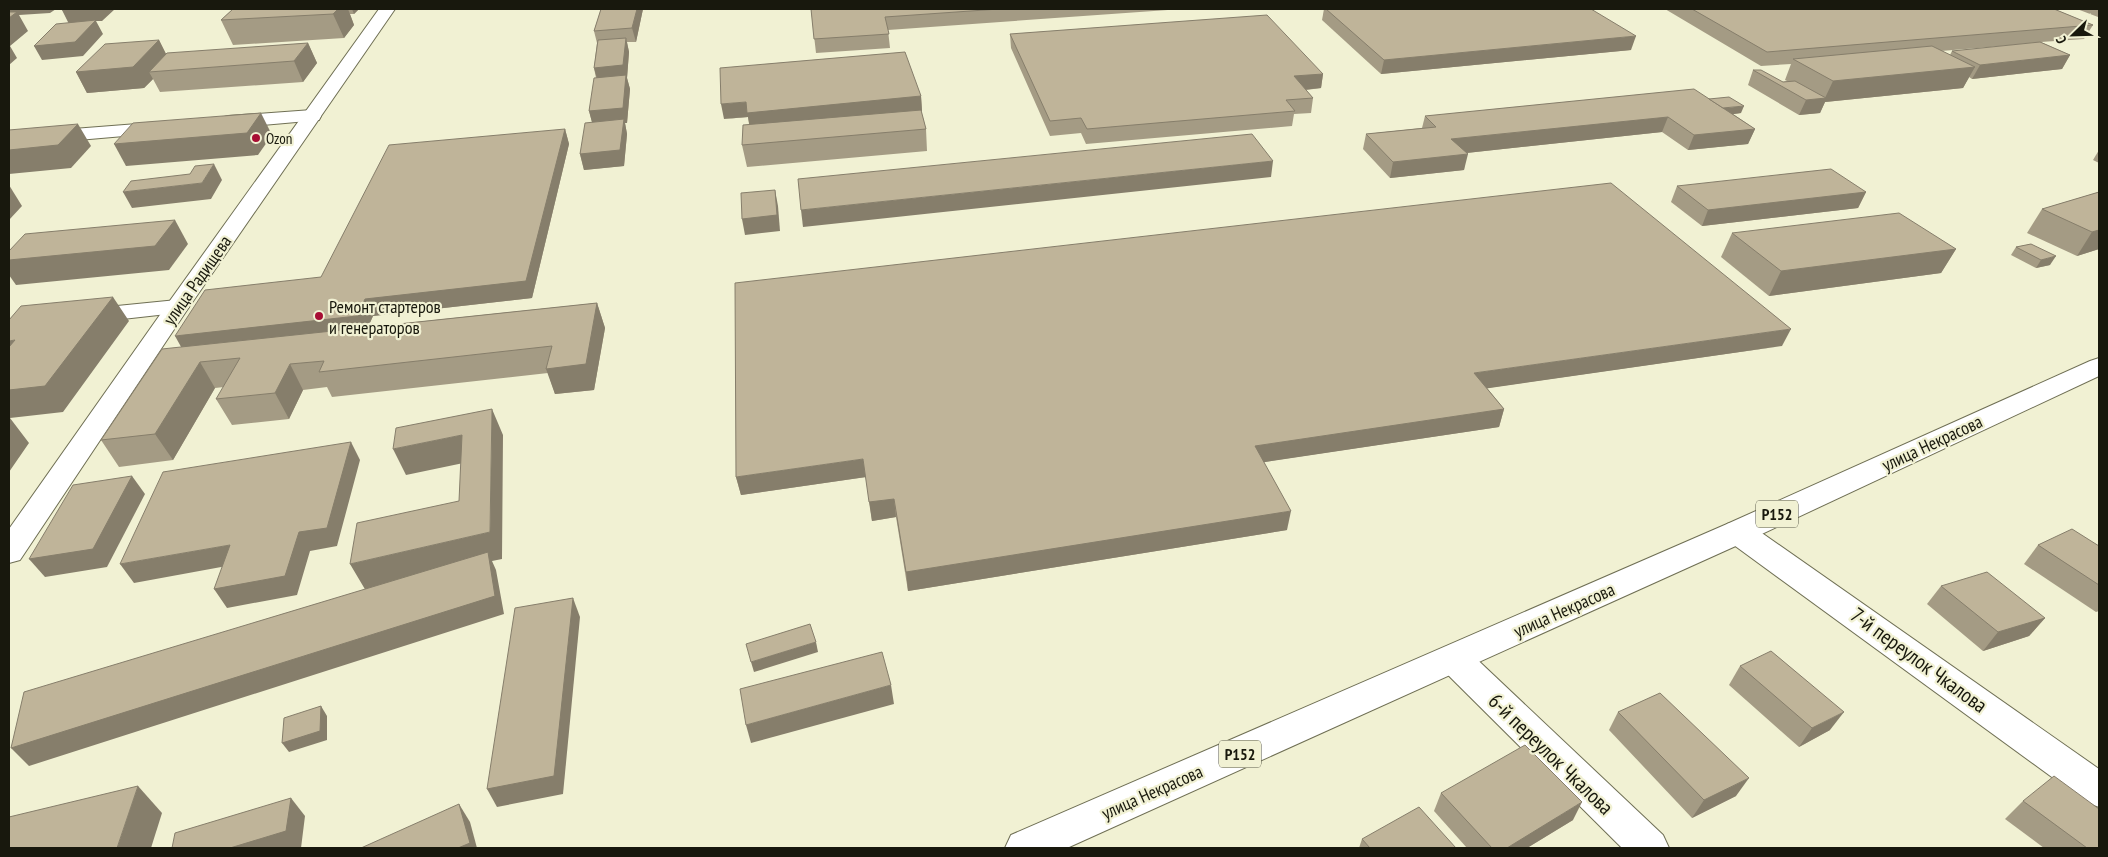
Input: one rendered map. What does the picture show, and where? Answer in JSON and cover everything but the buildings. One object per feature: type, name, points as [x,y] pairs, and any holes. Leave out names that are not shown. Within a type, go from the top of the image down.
[{"type":"street","name":"улица Радищева","points":[[9,552],[177,307],[387,9]]},
{"type":"street","points":[[214,124],[312,116]]},
{"type":"street","points":[[9,140],[185,126]]},
{"type":"street","points":[[66,318],[177,307]]},
{"type":"street","name":"улица Некрасова","points":[[1043,845],[1738,532],[2099,366]]},
{"type":"street","name":"7-й переулок Чкалова","points":[[1738,532],[2099,790]]},
{"type":"street","name":"6-й переулок Чкалова","points":[[1454,659],[1649,848]]},
{"type":"place","name":"Ozon","points":[[256,138]]},
{"type":"place","name":"Ремонт стартеров и генераторов","points":[[319,316]]}]
